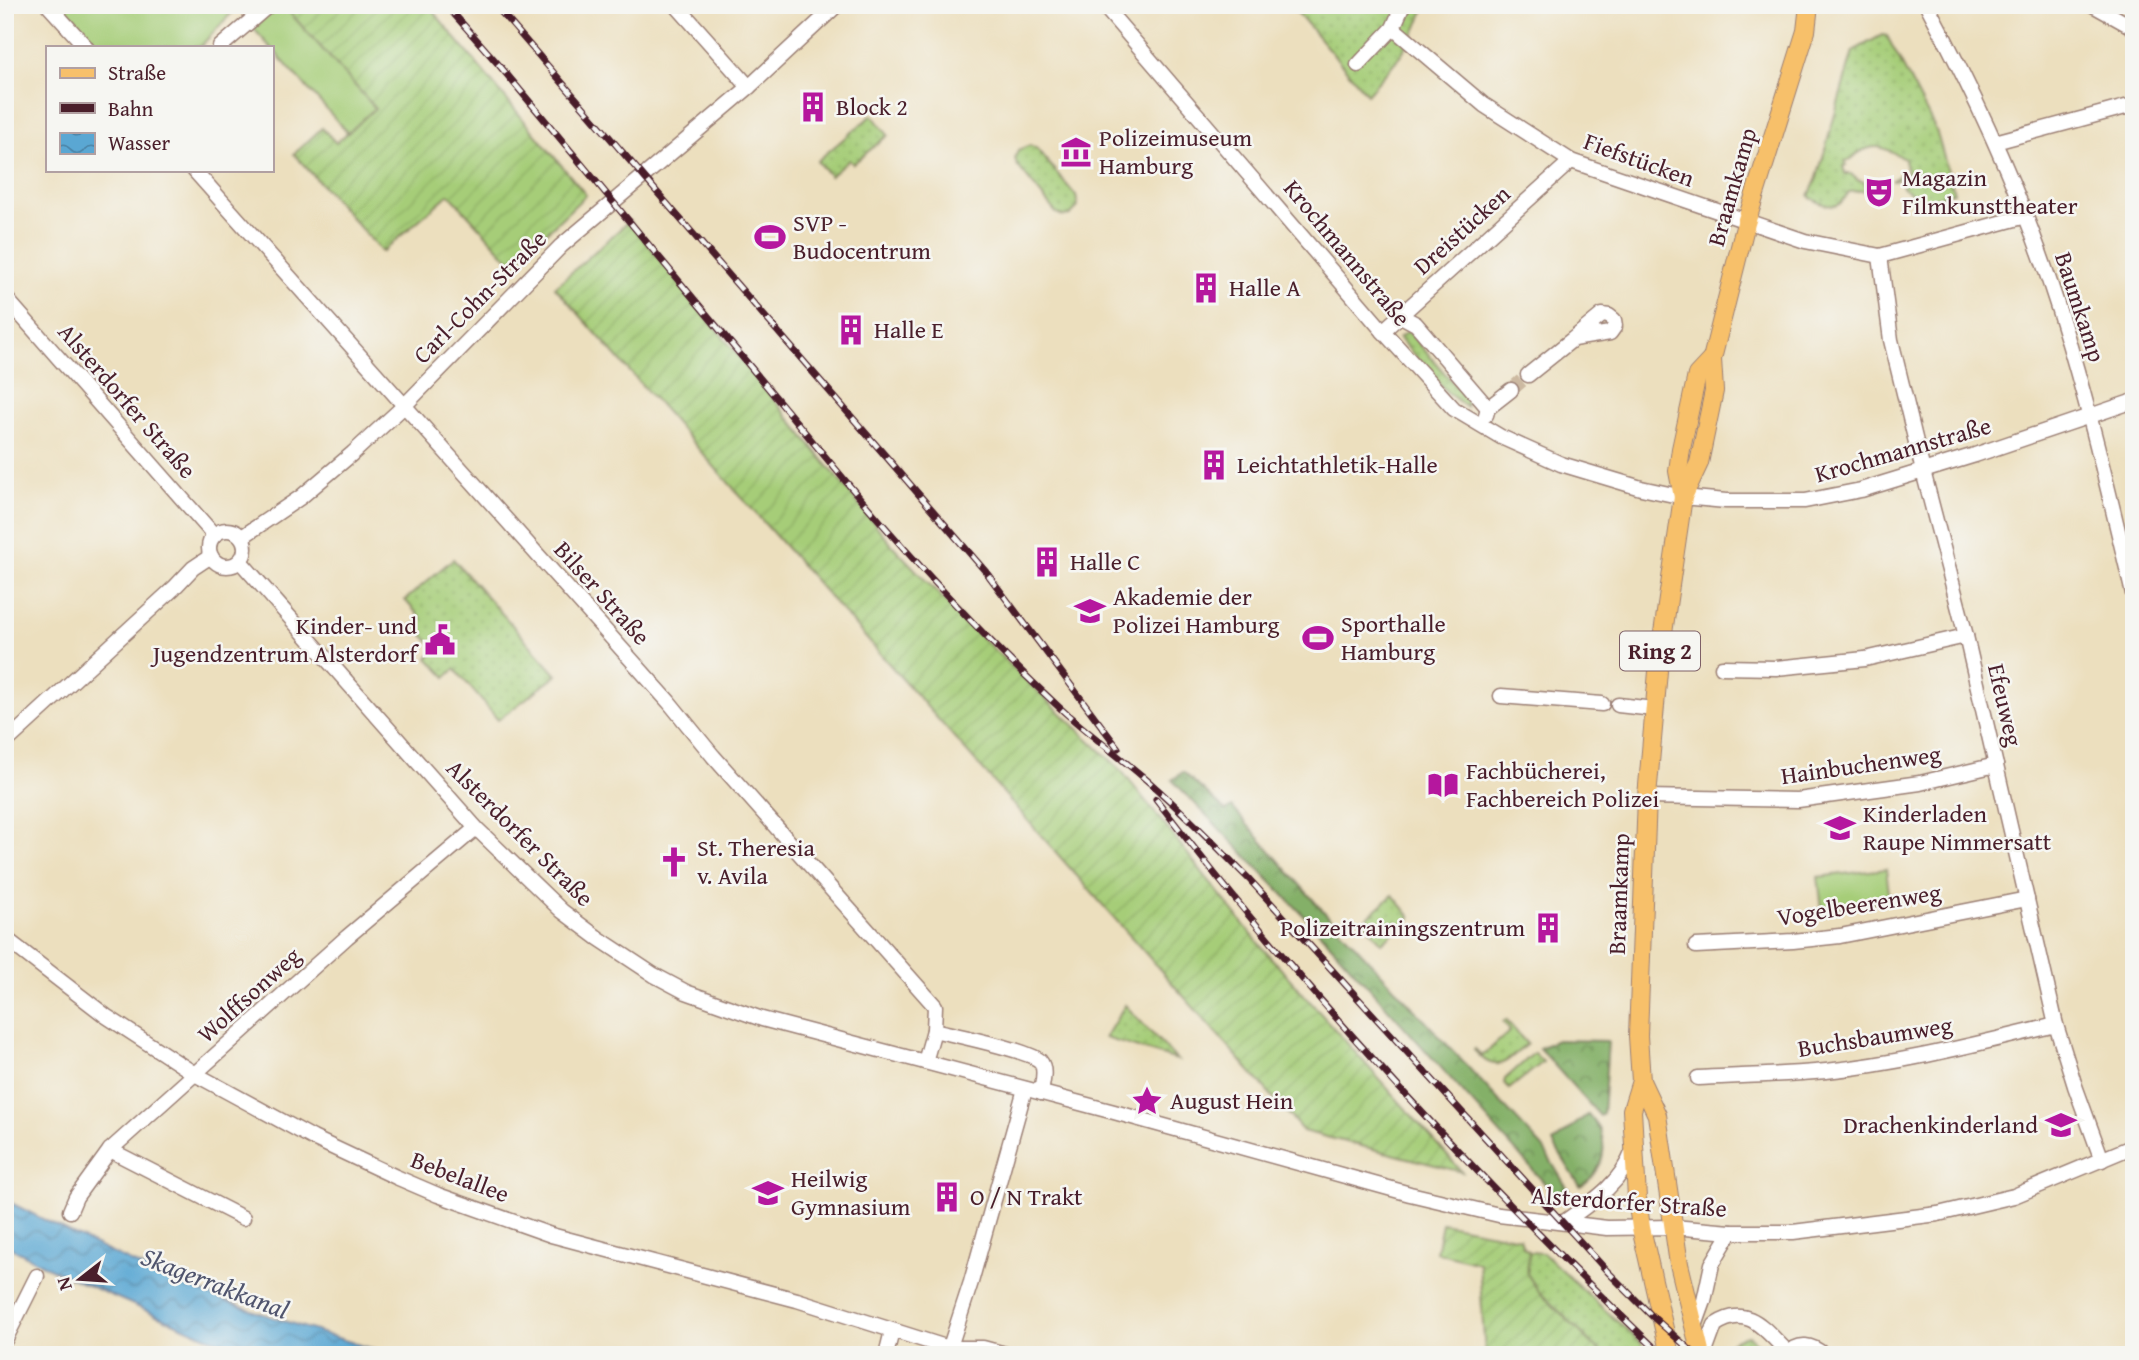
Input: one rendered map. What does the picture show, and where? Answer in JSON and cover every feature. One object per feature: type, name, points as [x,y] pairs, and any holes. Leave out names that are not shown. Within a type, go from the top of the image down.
[{"type":"main road","name":"Braamkamp","points":[[1703,1355],[1679,1264],[1657,1115],[1642,1081],[1638,1036],[1647,797],[1660,647],[1684,497],[1678,471],[1681,449],[1697,375],[1712,359],[1746,223],[1806,31],[1809,5]]},
{"type":"main road","name":"Braamkamp","points":[[1806,31],[1822,5]]},
{"type":"main road","name":"Braamkamp","points":[[1642,1081],[1632,1110],[1633,1151],[1641,1228],[1670,1355]]},
{"type":"street","points":[[48,5],[85,46]]},
{"type":"street","points":[[221,46],[269,5]]},
{"type":"street","points":[[676,5],[749,87]]},
{"type":"street","name":"Carl-Cohn-Straße","points":[[242,537],[302,497],[404,406],[552,255],[749,87],[837,5]]},
{"type":"street","name":"Krochmannstraße","points":[[1103,5],[1383,331],[1454,409],[1482,426],[1561,464],[1641,488],[1684,497],[1726,501],[1805,500],[1861,490],[2134,401]]},
{"type":"street","points":[[1358,65],[1393,28],[1404,5]]},
{"type":"street","name":"Baumkamp","points":[[1927,5],[1995,142],[2050,283],[2091,416],[2134,598]]},
{"type":"street","points":[[2093,5],[2134,28]]},
{"type":"street","name":"Fiefstücken","points":[[1393,28],[1484,104],[1571,161],[1805,242],[1880,256],[2026,216]]},
{"type":"street","points":[[1995,142],[2133,105]]},
{"type":"street","name":"Dreistücken","points":[[1383,331],[1571,161]]},
{"type":"street","name":"Bilser Straße","points":[[196,172],[669,702],[713,756],[935,1006],[934,1030],[925,1062]]},
{"type":"street","name":"Efeuweg","points":[[1880,256],[1891,340],[1966,636],[2056,1024],[2102,1160]]},
{"type":"street","name":"Alsterdorfer Straße","points":[[5,297],[214,535]]},
{"type":"street","name":"Krochmannstraße","points":[[1401,316],[1416,324],[1488,408]]},
{"type":"street","points":[[1528,375],[1573,339]]},
{"type":"street","points":[[1482,426],[1488,408],[1511,390]]},
{"type":"street","points":[[227,530],[242,537],[245,550],[240,561],[231,566],[222,565],[211,556],[209,544],[214,535],[227,530]]},
{"type":"street","points":[[5,743],[193,568],[211,556]]},
{"type":"street","name":"Alsterdorfer Straße","points":[[240,561],[476,828],[562,911],[654,975],[686,992],[762,1019],[1410,1194],[1499,1215],[1607,1228],[1673,1227],[1731,1232],[1793,1232],[1938,1214],[2014,1196],[2134,1146]]},
{"type":"street","points":[[1722,667],[1776,668],[1865,659],[1966,636]]},
{"type":"street","points":[[1501,696],[1602,704]]},
{"type":"street","points":[[1618,705],[1654,709]]},
{"type":"street","name":"Hainbuchenweg","points":[[1647,797],[1798,800],[1920,783],[1996,765]]},
{"type":"street","name":"Wolffsonweg","points":[[70,1211],[76,1198],[110,1150],[347,937],[476,828]]},
{"type":"street","name":"Vogelbeerenweg","points":[[1696,946],[1840,936],[2027,899]]},
{"type":"street","name":"Bebelallee","points":[[5,939],[106,1016],[195,1074],[341,1152],[433,1193],[551,1234],[803,1301],[952,1352],[984,1348],[1009,1355]]},
{"type":"street","name":"Buchsbaumweg","points":[[1698,1078],[1824,1071],[1877,1064],[1956,1049],[2056,1024]]},
{"type":"street","points":[[934,1030],[1027,1054],[1041,1062],[1044,1070],[1041,1093]]},
{"type":"street","points":[[952,1352],[1025,1089]]},
{"type":"street","points":[[110,1150],[243,1218]]},
{"type":"street","points":[[1564,1222],[1606,1192],[1633,1151]]},
{"type":"street","points":[[1695,1326],[1712,1264],[1731,1232]]},
{"type":"street","points":[[5,1340],[37,1276]]},
{"type":"street","points":[[1703,1355],[1715,1325],[1733,1316],[1756,1322],[1789,1354],[1805,1345],[1824,1355]]},
{"type":"street","points":[[886,1355],[892,1331]]},
{"type":"green space","points":[[63,5],[239,5],[201,46],[98,46]]},
{"type":"green space","points":[[278,5],[283,5],[375,108],[348,133],[273,50],[273,46],[269,46],[253,28]]},
{"type":"green space","points":[[283,5],[428,5],[586,195],[513,264],[449,194],[382,252],[294,154],[322,128],[336,143],[375,108]]},
{"type":"green space","points":[[1291,5],[1425,5],[1409,42],[1394,64],[1367,94]]},
{"type":"green space","points":[[1882,35],[1887,36],[1936,130],[1954,192],[1922,201],[1903,187],[1901,179],[1892,180],[1903,173],[1903,176],[1907,175],[1905,158],[1874,147],[1845,161],[1846,165],[1843,166],[1845,174],[1851,174],[1857,180],[1865,182],[1866,190],[1849,192],[1837,205],[1822,204],[1809,196],[1817,178],[1853,51]]},
{"type":"green space","points":[[872,115],[888,135],[853,164],[849,160],[830,176],[817,161]]},
{"type":"green space","points":[[1030,145],[1037,149],[1076,196],[1078,207],[1070,215],[1056,213],[1017,165],[1015,158],[1018,150]]},
{"type":"green space","points":[[629,221],[892,545],[965,622],[1120,769],[1265,951],[1462,1172],[1303,1131],[555,287]]},
{"type":"green space","points":[[1408,331],[1467,399],[1466,407],[1447,392],[1399,338]]},
{"type":"green space","points":[[453,559],[557,675],[498,720],[455,669],[446,677],[428,658],[436,649],[414,625],[421,618],[405,600]]},
{"type":"green space","points":[[1183,772],[1226,811],[1232,807],[1315,902],[1543,1148],[1569,1191],[1556,1196],[1314,926],[1172,780]]},
{"type":"green space","points":[[1886,869],[1890,901],[1822,909],[1818,877]]},
{"type":"green space","points":[[1393,895],[1411,917],[1382,943],[1363,921]]},
{"type":"green space","points":[[1125,1005],[1177,1060],[1105,1038]]},
{"type":"green space","points":[[1506,1020],[1527,1044],[1501,1064],[1489,1063],[1474,1050],[1482,1056],[1510,1031],[1503,1022]]},
{"type":"green space","points":[[1557,1040],[1608,1041],[1603,1114],[1600,1116],[1539,1048]]},
{"type":"green space","points":[[1534,1053],[1543,1062],[1509,1089],[1504,1083],[1505,1079]]},
{"type":"green space","points":[[1588,1114],[1600,1130],[1603,1149],[1597,1170],[1580,1186],[1553,1143]]},
{"type":"green space","points":[[1442,1223],[1520,1238],[1523,1247],[1529,1252],[1527,1274],[1540,1293],[1604,1355],[1485,1355],[1479,1263],[1436,1252]]},
{"type":"green space","points":[[1529,1252],[1543,1253],[1642,1344],[1644,1355],[1604,1355],[1540,1293],[1527,1274]]},
{"type":"green space","points":[[1748,1336],[1773,1355],[1724,1355],[1732,1341]]},
{"type":"water","points":[[5,1200],[110,1252],[201,1292],[392,1355],[261,1355],[207,1337],[51,1269],[5,1245]]},
{"type":"tunnel","points":[[1511,390],[1528,375]]},
{"type":"railway","points":[[446,5],[848,484],[951,599],[1004,655],[1060,708],[1132,767],[1197,826],[1249,879],[1608,1272],[1696,1355]]},
{"type":"railway","points":[[495,5],[986,572],[1118,748]]},
{"type":"railway","points":[[1156,799],[1274,945],[1398,1086],[1528,1223],[1662,1355]]},
{"type":"place","name":"Block 2","points":[[813,107]]},
{"type":"place","name":"Polizeimuseum Hamburg","points":[[1076,152]]},
{"type":"place","name":"Magazin Filmkunsttheater","points":[[1879,192]]},
{"type":"place","name":"SVP - Budocentrum","points":[[770,237]]},
{"type":"place","name":"Halle A","points":[[1206,288]]},
{"type":"place","name":"Halle E","points":[[851,330]]},
{"type":"place","name":"Leichtathletik-Halle","points":[[1214,465]]},
{"type":"place","name":"Halle C","points":[[1047,562]]},
{"type":"place","name":"Akademie der Polizei Hamburg","points":[[1090,611]]},
{"type":"place","name":"Sporthalle Hamburg","points":[[1318,638]]},
{"type":"place","name":"Kinder- und Jugendzentrum Alsterdorf","points":[[440,640]]},
{"type":"place","name":"Fachbücherei, Fachbereich Polizei","points":[[1443,785]]},
{"type":"place","name":"Kinderladen Raupe Nimmersatt","points":[[1840,828]]},
{"type":"place","name":"St. Theresia v. Avila","points":[[674,862]]},
{"type":"place","name":"Polizeitrainingszentrum","points":[[1548,928]]},
{"type":"place","name":"August Hein","points":[[1147,1101]]},
{"type":"place","name":"Drachenkinderland","points":[[2061,1125]]},
{"type":"place","name":"Heilwig Gymnasium","points":[[768,1193]]},
{"type":"place","name":"O / N Trakt","points":[[947,1197]]},
{"type":"water label","name":"Skagerrakkanal","points":[[215,1283]]}]
